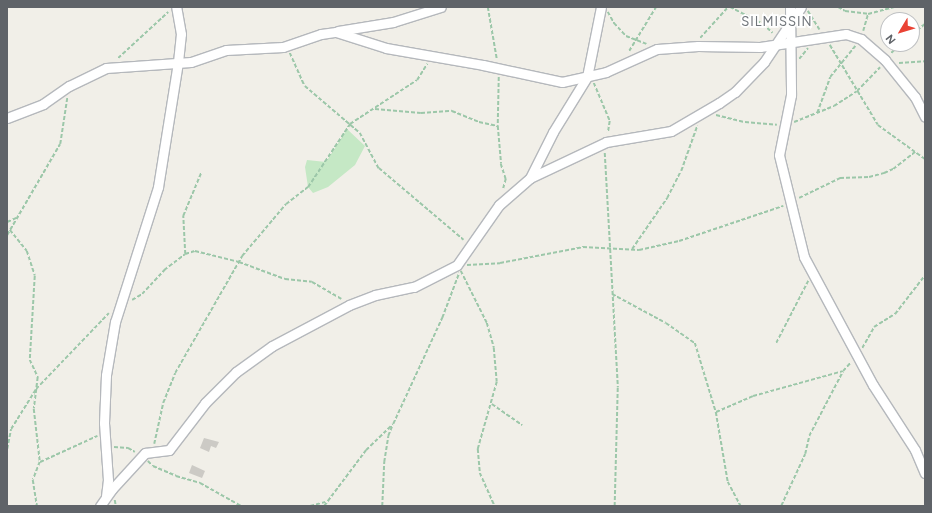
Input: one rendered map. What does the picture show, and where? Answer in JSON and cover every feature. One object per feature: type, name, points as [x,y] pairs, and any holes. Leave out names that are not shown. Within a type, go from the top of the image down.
[{"type":"street","points":[[106,498],[108,480],[104,432],[106,375],[115,322],[158,187],[181,34],[175,7]]},
{"type":"street","points":[[7,118],[43,104],[69,86],[106,68],[198,61],[226,50],[283,47],[321,34],[392,22],[441,7]]},
{"type":"street","points":[[530,178],[552,132],[589,77],[601,7]]},
{"type":"street","points":[[790,7],[791,95],[779,155],[804,257],[873,384],[915,450],[925,473]]},
{"type":"street","points":[[100,506],[146,453],[168,450],[205,403],[236,372],[272,346],[349,305],[375,295],[414,287],[457,265],[499,205],[530,178],[606,142],[671,131],[703,113],[746,81],[803,7]]},
{"type":"street","points":[[336,32],[386,48],[432,58],[499,69],[552,81],[589,77],[606,72],[657,49],[694,46],[744,48],[777,42],[791,42],[846,34],[861,39],[886,65],[915,97],[925,117]]},
{"type":"path","points":[[117,58],[175,7]]},
{"type":"path","points":[[488,7],[499,69],[498,126],[501,164],[506,180],[499,205]]},
{"type":"path","points":[[606,7],[614,23],[626,36],[638,39],[657,49]]},
{"type":"path","points":[[629,52],[656,7]]},
{"type":"path","points":[[694,46],[729,7],[763,24],[777,42]]},
{"type":"path","points":[[803,7],[819,37],[842,62],[857,91],[878,125],[925,159]]},
{"type":"path","points":[[838,7],[845,11],[868,14],[894,7]]},
{"type":"path","points":[[817,113],[830,77],[861,39],[868,14]]},
{"type":"path","points":[[791,73],[819,37]]},
{"type":"path","points":[[283,47],[291,54],[305,86],[360,133],[379,168],[471,246]]},
{"type":"path","points":[[152,451],[163,403],[174,373],[239,262],[286,204],[308,188],[350,124],[375,109],[402,88],[417,80],[432,58]]},
{"type":"path","points":[[632,249],[667,198],[681,171],[703,113],[745,122],[786,126],[834,106],[857,91],[886,65],[911,61],[925,61]]},
{"type":"path","points":[[589,77],[610,121],[604,166],[618,388],[615,506]]},
{"type":"path","points":[[7,235],[60,144],[69,86]]},
{"type":"path","points":[[375,109],[421,113],[452,111],[479,122],[498,126]]},
{"type":"path","points":[[457,265],[500,263],[583,247],[632,249],[679,241],[790,203],[840,178],[869,177],[884,173],[893,169],[915,152]]},
{"type":"path","points":[[185,254],[183,216],[201,173]]},
{"type":"path","points":[[7,222],[19,216]]},
{"type":"path","points":[[10,230],[27,251],[35,276],[30,360],[38,377],[34,409],[40,462],[33,480],[37,506]]},
{"type":"path","points":[[239,262],[285,279],[312,282],[349,305]]},
{"type":"path","points":[[382,506],[384,462],[388,436],[442,318],[460,270],[487,323],[497,382],[478,449],[480,473],[495,506]]},
{"type":"path","points":[[776,342],[812,272]]},
{"type":"path","points":[[781,506],[805,454],[809,436],[843,371],[857,355],[874,327],[895,314],[925,275]]},
{"type":"path","points":[[612,294],[666,323],[695,344],[716,412],[728,482],[741,506]]},
{"type":"path","points":[[716,412],[753,396],[843,371]]},
{"type":"path","points":[[492,404],[522,425]]},
{"type":"path","points":[[324,506],[366,450],[393,424]]},
{"type":"path","points":[[40,462],[104,432]]},
{"type":"path","points":[[106,448],[128,448],[143,456],[153,466],[200,483],[240,506]]},
{"type":"path","points":[[310,506],[326,502]]},
{"type":"green space","points":[[347,129],[365,146],[355,165],[328,187],[313,193],[308,187],[305,167],[307,160],[326,162]]},
{"type":"building","points":[[204,438],[219,442],[216,448],[211,446],[209,452],[200,448]]},
{"type":"building","points":[[192,465],[205,471],[202,478],[189,473]]},
{"type":"district","name":"SILMISSIN","points":[[777,22]]}]
